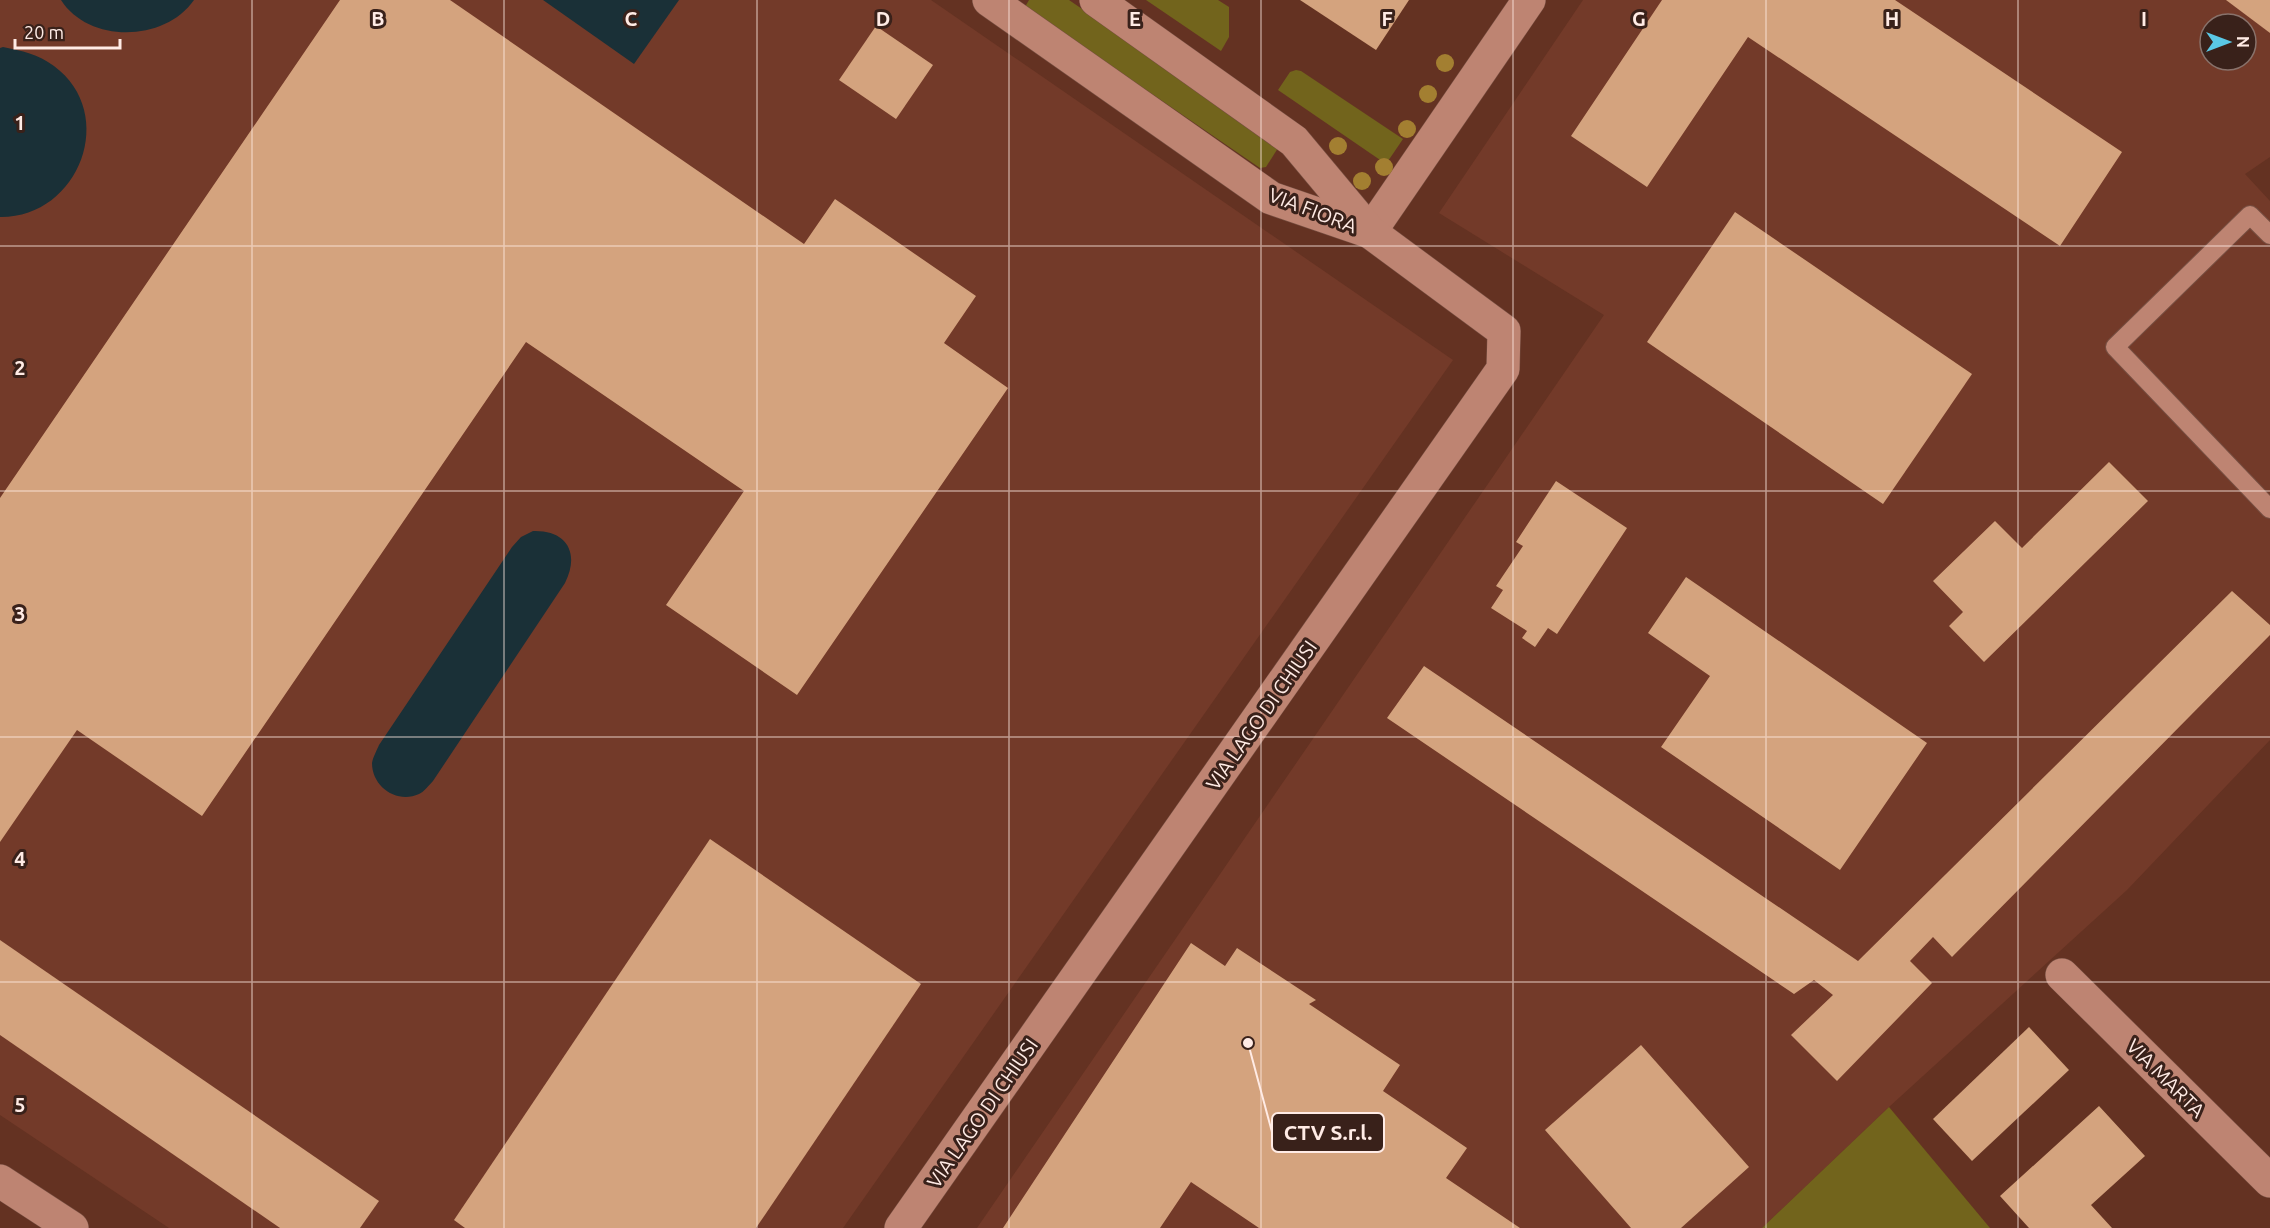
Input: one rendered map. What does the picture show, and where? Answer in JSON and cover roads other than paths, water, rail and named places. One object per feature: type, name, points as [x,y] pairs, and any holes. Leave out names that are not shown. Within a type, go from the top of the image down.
[{"type":"street","name":"VIA FIORA","points":[[989,0],[1271,198],[1370,232]]},
{"type":"street","name":"VIA FIORA","points":[[1096,0],[1294,141],[1370,232]]},
{"type":"street","points":[[1370,232],[1529,0]]},
{"type":"street","name":"VIA LAGO DI CHIUSI","points":[[901,1228],[1503,369],[1504,331],[1370,232]]},
{"type":"street","name":"VIA MARTA","points":[[2062,975],[2270,1181]]},
{"type":"street","points":[[0,1181],[64,1226]]},
{"type":"lane","points":[[2270,235],[2250,215],[2115,346],[2270,509]]},
{"type":"water","points":[[61,0],[194,0],[181,14],[165,24],[147,30],[127,32],[108,30],[90,24],[74,14]]},
{"type":"water","points":[[543,0],[679,0],[634,64]]},
{"type":"water","points":[[0,48],[42,59],[54,66],[74,86],[84,110],[86,135],[81,160],[69,182],[51,201],[28,213],[0,217]]},
{"type":"water","points":[[533,531],[554,534],[567,545],[571,562],[565,583],[433,781],[421,793],[411,797],[394,795],[381,786],[373,772],[372,763],[379,745],[512,547],[521,537]]},
{"type":"place","name":"CTV S.r.l.","points":[[1248,1043]]}]
